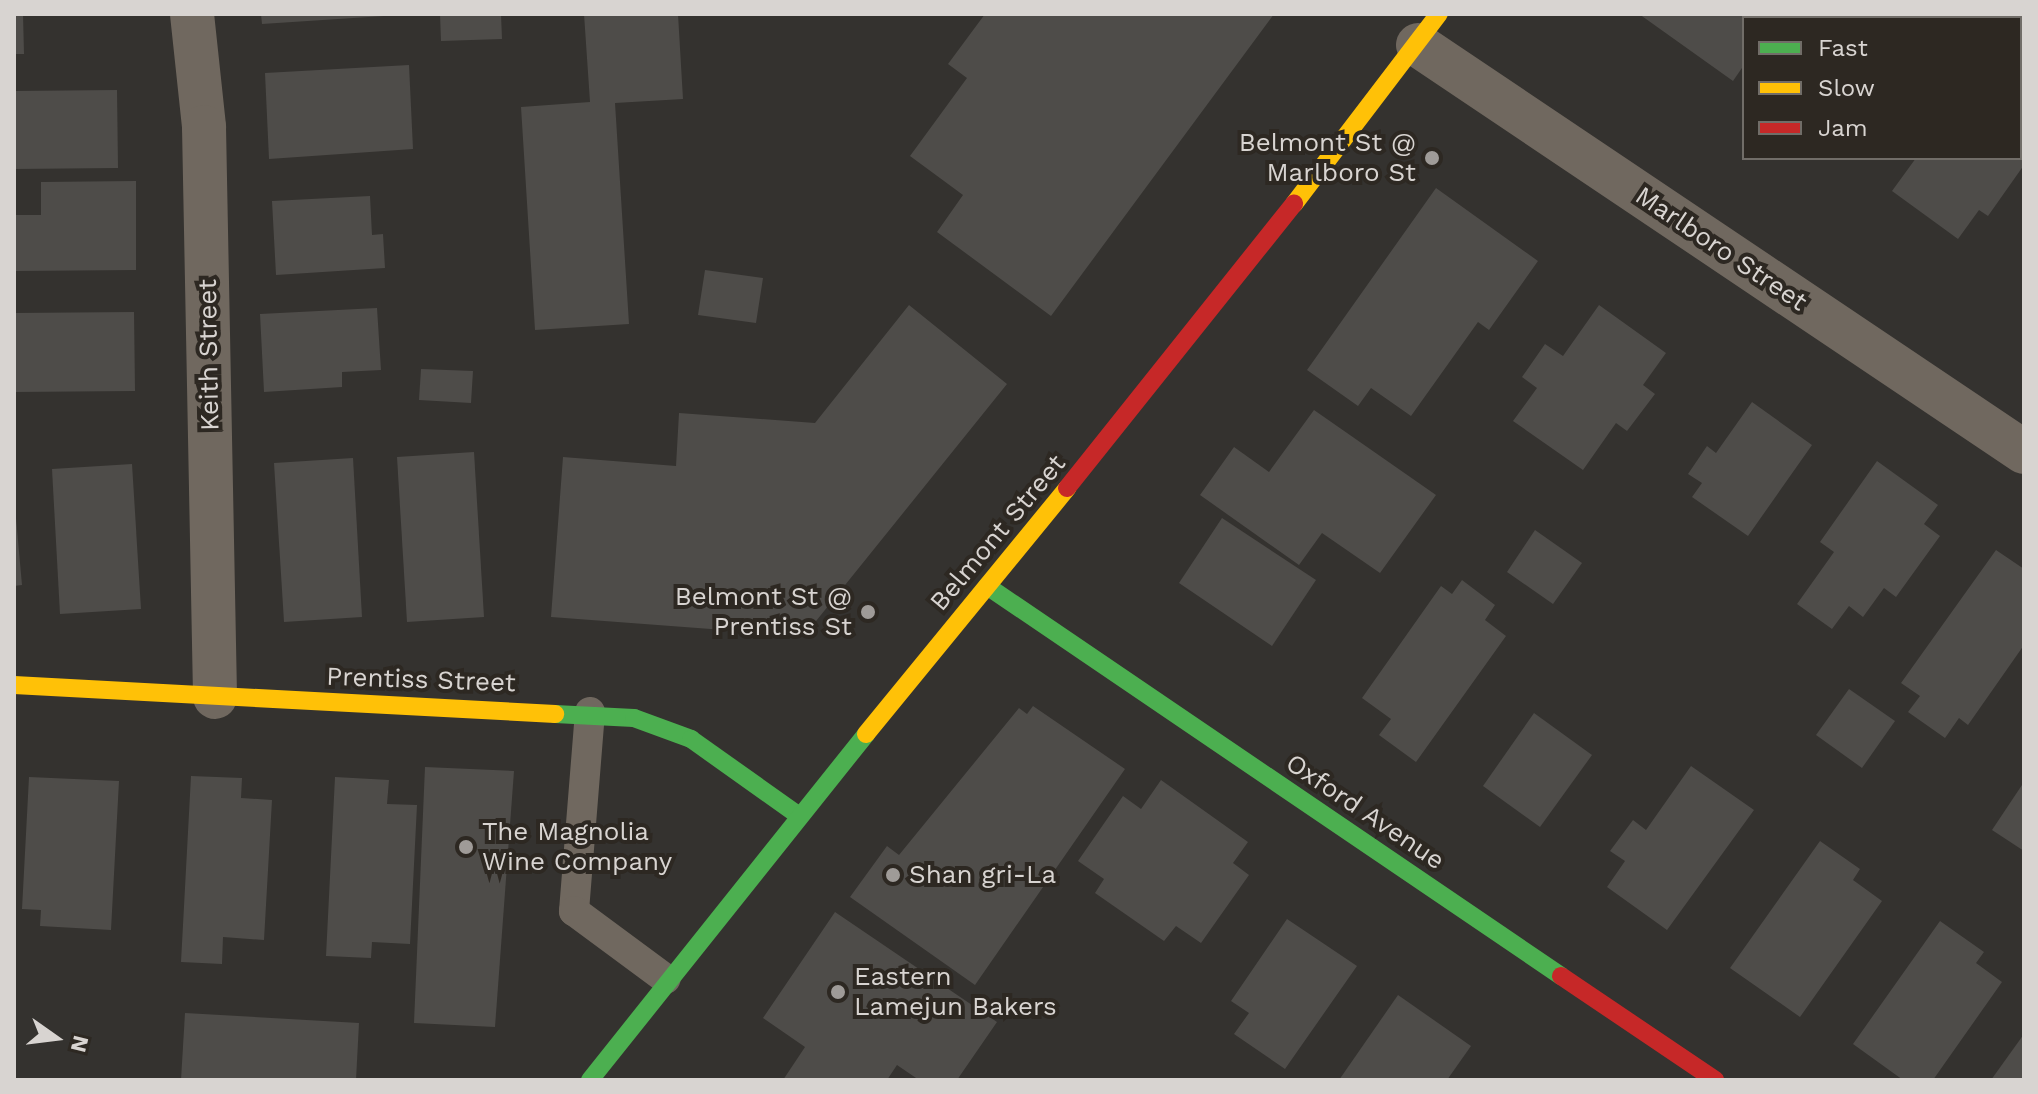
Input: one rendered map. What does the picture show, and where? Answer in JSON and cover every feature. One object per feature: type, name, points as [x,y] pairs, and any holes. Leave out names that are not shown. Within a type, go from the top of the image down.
[{"type":"street","name":"Keith Street","points":[[192,14],[204,127],[215,697]]},
{"type":"street","name":"Marlboro Street","points":[[1428,29],[2024,452]]},
{"type":"street","name":"Belmont Street","points":[[590,1080],[666,979],[798,815],[1213,310],[1428,29]]},
{"type":"street","name":"Oxford Avenue","points":[[987,586],[1715,1080]]},
{"type":"street","name":"Prentiss Street","points":[[14,685],[215,697],[590,712],[672,729],[798,815]]},
{"type":"lane","points":[[590,712],[574,911],[666,979]]},
{"type":"building","points":[[14,14],[23,14],[24,54],[14,54]]},
{"type":"building","points":[[261,14],[384,14],[384,16],[262,24]]},
{"type":"building","points":[[440,14],[501,14],[502,39],[441,41]]},
{"type":"building","points":[[584,14],[678,14],[683,99],[615,103],[629,324],[535,330],[521,107],[590,102]]},
{"type":"building","points":[[985,14],[1274,14],[1051,316],[937,232],[963,195],[910,156],[967,78],[948,64]]},
{"type":"building","points":[[1639,14],[1780,14],[1742,16],[1742,68],[1733,81]]},
{"type":"building","points":[[409,65],[413,149],[269,159],[265,73]]},
{"type":"building","points":[[117,90],[118,168],[14,169],[14,91]]},
{"type":"building","points":[[2022,134],[2024,165],[1988,216],[1979,210],[1958,239],[1892,191],[1915,160],[2022,160]]},
{"type":"building","points":[[136,181],[136,270],[14,271],[14,215],[41,215],[41,182]]},
{"type":"building","points":[[1436,188],[1538,261],[1489,330],[1478,322],[1411,416],[1371,388],[1358,406],[1307,370]]},
{"type":"building","points":[[370,196],[372,235],[383,234],[385,268],[276,275],[272,201]]},
{"type":"building","points":[[705,270],[763,278],[756,323],[698,315]]},
{"type":"building","points":[[909,305],[1007,384],[804,636],[551,617],[563,457],[676,466],[679,413],[815,423]]},
{"type":"building","points":[[1599,305],[1666,353],[1643,385],[1655,394],[1627,431],[1616,423],[1583,470],[1513,421],[1537,388],[1522,377],[1545,344],[1563,356]]},
{"type":"building","points":[[377,308],[381,370],[342,372],[342,387],[264,392],[260,314]]},
{"type":"building","points":[[134,312],[135,391],[14,392],[14,313]]},
{"type":"building","points":[[421,369],[473,371],[471,403],[419,400]]},
{"type":"building","points":[[1752,402],[1812,445],[1748,536],[1692,497],[1702,483],[1688,474],[1707,446],[1716,453]]},
{"type":"building","points":[[1314,410],[1436,495],[1380,573],[1322,533],[1299,565],[1200,495],[1234,447],[1269,472]]},
{"type":"building","points":[[474,452],[484,617],[407,622],[397,457]]},
{"type":"building","points":[[353,458],[362,617],[284,622],[274,463]]},
{"type":"building","points":[[1877,461],[1938,505],[1924,524],[1940,536],[1896,597],[1884,588],[1863,617],[1849,606],[1832,629],[1797,604],[1834,552],[1820,542]]},
{"type":"building","points":[[132,464],[141,609],[60,614],[52,469]]},
{"type":"building","points":[[14,496],[22,585],[14,586]]},
{"type":"building","points":[[1222,518],[1316,580],[1272,646],[1179,583]]},
{"type":"building","points":[[1535,530],[1582,563],[1553,604],[1507,572]]},
{"type":"building","points":[[1996,550],[2024,569],[2024,645],[1968,725],[1959,718],[1945,738],[1908,712],[1920,696],[1901,683]]},
{"type":"building","points":[[1462,580],[1495,605],[1485,620],[1506,636],[1416,762],[1379,735],[1391,719],[1362,698],[1441,586],[1452,594]]},
{"type":"building","points":[[1849,689],[1895,721],[1862,768],[1816,735]]},
{"type":"building","points":[[1033,706],[1125,769],[975,985],[850,897],[887,846],[899,855],[1019,708],[1027,714]]},
{"type":"building","points":[[1534,713],[1592,755],[1540,827],[1483,786]]},
{"type":"building","points":[[1691,766],[1754,810],[1667,930],[1607,887],[1625,861],[1610,851],[1633,820],[1646,830]]},
{"type":"building","name":"The Magnolia Wine Company","points":[[425,767],[514,771],[495,1027],[414,1023]]},
{"type":"building","points":[[191,776],[242,778],[241,798],[272,800],[264,940],[223,937],[222,964],[181,962]]},
{"type":"building","points":[[29,777],[119,781],[111,930],[40,926],[41,910],[22,909]]},
{"type":"building","points":[[335,777],[389,780],[387,804],[417,805],[410,944],[372,942],[371,958],[326,956]]},
{"type":"building","points":[[1161,780],[1248,842],[1233,863],[1249,875],[1201,943],[1176,926],[1164,941],[1095,893],[1104,879],[1078,861],[1123,796],[1141,809]]},
{"type":"building","points":[[2024,782],[2024,851],[1992,830]]},
{"type":"building","points":[[1820,841],[1860,869],[1853,880],[1882,901],[1800,1017],[1730,968]]},
{"type":"building","points":[[835,912],[997,1022],[957,1080],[919,1080],[897,1065],[887,1080],[783,1080],[805,1047],[763,1018]]},
{"type":"building","points":[[1287,919],[1357,966],[1285,1069],[1234,1034],[1249,1013],[1231,1001]]},
{"type":"building","points":[[1940,921],[1984,952],[1976,963],[2002,982],[1933,1080],[1903,1080],[1853,1044]]},
{"type":"building","points":[[1398,995],[1471,1046],[1447,1080],[1339,1080]]},
{"type":"building","points":[[185,1013],[359,1023],[356,1080],[181,1080]]},
{"type":"building","points":[[2024,1034],[2024,1080],[1991,1080]]},
{"type":"traffic: fast","points":[[987,586],[1561,976]]},
{"type":"traffic: fast","points":[[555,714],[634,718],[691,739],[798,815]]},
{"type":"traffic: fast","points":[[590,1080],[866,734]]},
{"type":"traffic: slow","points":[[1294,204],[1439,14]]},
{"type":"traffic: slow","points":[[866,734],[1067,488]]},
{"type":"traffic: slow","points":[[14,685],[555,714]]},
{"type":"traffic: jam","points":[[1067,488],[1294,204]]},
{"type":"traffic: jam","points":[[1561,976],[1715,1080]]},
{"type":"place","name":"Belmont St @ Marlboro St","points":[[1432,158]]},
{"type":"place","name":"Belmont St @ Prentiss St","points":[[868,612]]},
{"type":"place","name":"The Magnolia Wine Company","points":[[466,847]]},
{"type":"place","name":"Shan gri-La","points":[[893,875]]},
{"type":"place","name":"Eastern Lamejun Bakers","points":[[838,992]]}]
